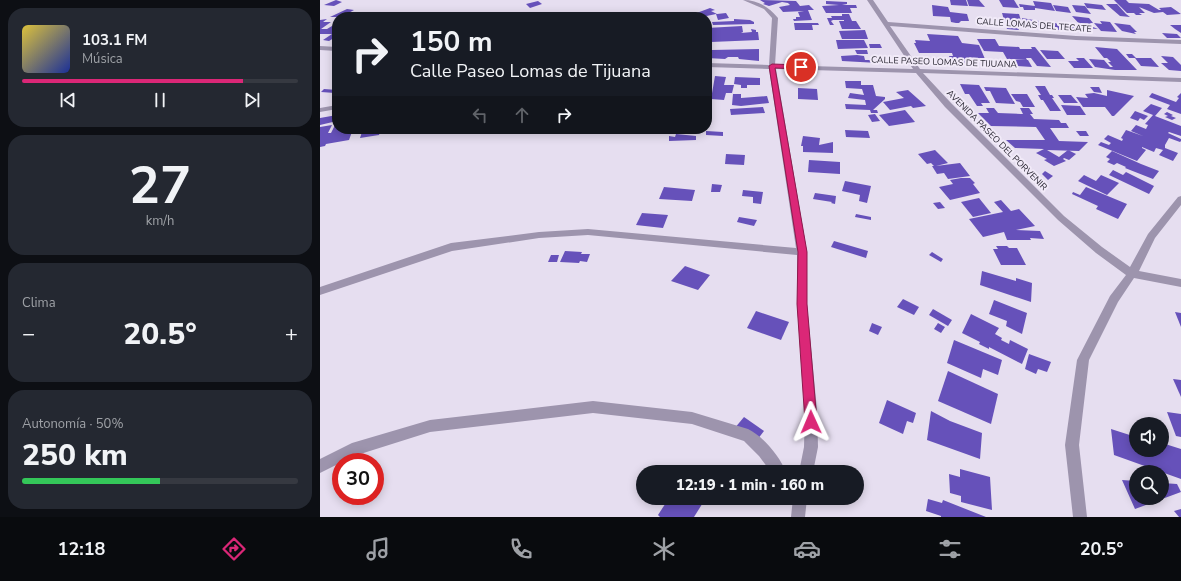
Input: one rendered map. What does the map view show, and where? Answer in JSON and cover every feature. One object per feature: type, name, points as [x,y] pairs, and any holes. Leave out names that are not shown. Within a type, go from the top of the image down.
[{"type":"street","points":[[746,0],[766,8],[775,18],[772,66],[802,252],[802,304],[811,410],[811,447],[807,465]]},
{"type":"street","name":"AVENIDA PASEO DEL PORVENIR","points":[[870,0],[918,71],[948,105],[1061,218],[1099,250],[1132,274]]},
{"type":"street","name":"CALLE LOMAS DEL TECATE","points":[[887,24],[1076,38],[1181,42]]},
{"type":"street","points":[[320,48],[332,49]]},
{"type":"street","name":"CALLE PASEO LOMAS DE TIJUANA","points":[[712,66],[772,66],[1181,80]]},
{"type":"street","points":[[320,110],[332,108]]},
{"type":"street","points":[[1080,517],[1072,446],[1083,360],[1114,299],[1132,274],[1151,236],[1181,199]]},
{"type":"street","points":[[320,291],[451,247],[539,235],[588,232],[802,252]]},
{"type":"street","points":[[1132,274],[1181,283]]},
{"type":"street","points":[[320,466],[352,450],[430,426],[593,407],[692,418],[748,436],[764,451],[774,465]]},
{"type":"street","points":[[798,517],[799,505]]},
{"type":"building","points":[[336,0],[342,2],[334,6],[324,5]]},
{"type":"building","points":[[760,0],[796,1],[800,6],[809,5],[814,10],[808,10],[812,20],[794,21],[793,19],[796,19],[796,17],[800,17],[798,12],[804,11],[783,12],[779,7],[790,5],[788,3],[782,2],[769,6],[763,4],[765,3]]},
{"type":"building","points":[[950,0],[966,0],[968,6],[951,5]]},
{"type":"building","points":[[967,0],[979,0],[985,7],[969,6]]},
{"type":"building","points":[[999,0],[1014,0],[1019,8],[1003,7]]},
{"type":"building","points":[[1114,0],[1126,0],[1129,3],[1149,4],[1159,10],[1161,10],[1159,8],[1171,7],[1181,14],[1167,15],[1163,12],[1154,13],[1139,7],[1145,13],[1139,13],[1142,15],[1136,15],[1134,13],[1127,13]]},
{"type":"building","points":[[538,1],[542,4],[530,8],[526,4]]},
{"type":"building","points":[[826,1],[847,2],[847,4],[842,5],[856,5],[857,8],[850,8],[852,13],[826,13],[822,6],[839,5],[826,4]]},
{"type":"building","points":[[1033,1],[1051,3],[1055,11],[1035,8],[1035,10],[1024,10],[1019,4],[1035,6]]},
{"type":"building","points":[[1084,3],[1102,5],[1106,10],[1087,8]]},
{"type":"building","points":[[1106,4],[1117,4],[1130,17],[1120,16]]},
{"type":"building","points":[[932,5],[948,7],[950,12],[967,14],[969,21],[961,21],[956,23],[951,22],[950,17],[933,16]]},
{"type":"building","points":[[1053,5],[1068,7],[1071,13],[1056,11]]},
{"type":"building","points":[[1072,5],[1085,6],[1091,14],[1076,12]]},
{"type":"building","points":[[710,8],[715,10],[711,11],[717,14],[726,13],[729,18],[718,20],[716,14],[712,15],[712,12],[699,12]]},
{"type":"building","points":[[347,9],[354,10],[350,12],[341,12]]},
{"type":"building","points":[[1002,13],[1019,14],[1022,24],[1005,23]]},
{"type":"building","points":[[842,14],[849,14],[852,21],[856,21],[861,29],[842,29],[839,21],[844,20],[833,20],[831,21],[834,25],[830,25],[827,18],[832,18],[831,16],[842,16]]},
{"type":"building","points":[[1072,16],[1089,18],[1093,23],[1090,23],[1093,27],[1098,29],[1083,28]]},
{"type":"building","points":[[1022,18],[1039,21],[1043,28],[1030,27],[1029,24],[1024,24]]},
{"type":"building","points":[[327,19],[323,22],[331,22],[321,29],[327,29],[332,26],[332,34],[320,34],[320,20]]},
{"type":"building","points":[[734,19],[750,20],[754,22],[754,24],[713,25],[712,22],[734,21]]},
{"type":"building","points":[[1100,21],[1110,22],[1117,32],[1101,31],[1094,23],[1102,24]]},
{"type":"building","points":[[794,23],[818,23],[819,25],[812,25],[813,30],[795,30]]},
{"type":"building","points":[[1045,23],[1056,23],[1062,30],[1050,30]]},
{"type":"building","points":[[1114,23],[1130,25],[1137,32],[1134,32],[1136,34],[1122,31]]},
{"type":"building","points":[[1061,24],[1074,24],[1079,31],[1068,31],[1061,26],[1063,26]]},
{"type":"building","points":[[1170,25],[1181,25],[1181,33],[1175,29]]},
{"type":"building","points":[[742,26],[743,32],[741,33],[752,32],[751,29],[756,30],[756,32],[758,32],[759,40],[712,42],[712,28]]},
{"type":"building","points":[[1006,26],[1017,26],[1019,30],[1007,29]]},
{"type":"building","points":[[865,30],[868,39],[842,39],[839,31]]},
{"type":"building","points":[[1162,33],[1177,34],[1181,38],[1167,38]]},
{"type":"building","points":[[332,34],[332,39],[329,41],[323,40]]},
{"type":"building","points":[[927,34],[958,36],[962,43],[979,45],[985,59],[969,57],[973,64],[956,63],[951,62],[949,56],[953,56],[952,53],[919,53],[914,43],[916,43],[915,40],[930,41]]},
{"type":"building","points":[[977,39],[995,39],[999,46],[1019,47],[1020,49],[1032,49],[1031,47],[1035,47],[1051,67],[1037,66],[1031,58],[1026,58],[1027,60],[1007,59],[1003,52],[984,51]]},
{"type":"building","points":[[836,40],[864,40],[868,48],[838,49]]},
{"type":"building","points":[[869,44],[880,44],[882,48],[870,48]]},
{"type":"building","points":[[1095,47],[1117,49],[1137,70],[1115,70],[1095,67],[1089,59],[1104,60],[1110,67],[1113,67],[1108,62],[1111,62],[1107,58],[1104,58]]},
{"type":"building","points":[[759,49],[759,61],[739,59],[738,57],[728,57],[725,59],[712,58],[712,50]]},
{"type":"building","points":[[855,50],[867,50],[868,54],[857,54]]},
{"type":"building","points":[[1040,50],[1058,51],[1065,59],[1047,59]]},
{"type":"building","points":[[1126,54],[1132,54],[1136,58],[1151,58],[1159,67],[1141,66],[1135,58],[1129,58]]},
{"type":"building","points":[[841,56],[864,56],[865,60],[876,60],[878,63],[842,61]]},
{"type":"building","points":[[1161,56],[1173,57],[1181,65],[1181,71],[1169,70],[1161,63],[1168,63]]},
{"type":"building","points":[[1076,58],[1084,58],[1093,68],[1074,68],[1068,61],[1079,61]]},
{"type":"building","points":[[1013,60],[1028,60],[1032,67],[1017,66]]},
{"type":"building","points":[[715,76],[726,77],[724,85],[734,85],[732,93],[726,93],[724,100],[712,99]]},
{"type":"building","points":[[735,77],[760,78],[760,85],[747,85],[747,88],[741,88],[741,85],[734,84]]},
{"type":"building","points":[[845,81],[861,81],[861,85],[873,85],[876,96],[885,97],[885,99],[873,110],[877,110],[878,113],[871,113],[870,110],[846,109],[845,104],[866,105],[865,100],[848,98],[850,93],[864,95],[862,89],[846,88]]},
{"type":"building","points":[[960,84],[979,85],[990,103],[981,103],[983,106],[977,106],[969,94],[965,94]]},
{"type":"building","points":[[1035,86],[1045,86],[1061,111],[1050,111],[1038,95],[1041,95]]},
{"type":"building","points":[[984,87],[1006,88],[1015,104],[996,103],[990,91],[986,91]]},
{"type":"building","points":[[1090,87],[1099,87],[1102,93],[1094,92]]},
{"type":"building","points":[[798,88],[817,89],[818,100],[798,99]]},
{"type":"building","points":[[324,89],[332,90],[332,93],[321,92]]},
{"type":"building","points":[[908,90],[926,106],[913,108],[911,106],[890,110],[883,102],[904,98],[896,92]]},
{"type":"building","points":[[1107,90],[1134,96],[1114,116],[1112,116],[1105,107],[1083,107],[1076,97],[1088,98],[1085,94],[1094,93],[1107,96]]},
{"type":"building","points":[[1152,93],[1176,102],[1179,98],[1177,97],[1181,93],[1181,114],[1167,109],[1170,105],[1149,97]]},
{"type":"building","points":[[733,94],[741,94],[741,98],[767,96],[769,103],[741,106],[732,105]]},
{"type":"building","points":[[1011,94],[1027,94],[1035,107],[1023,107]]},
{"type":"building","points":[[1058,95],[1071,95],[1078,103],[1064,103]]},
{"type":"building","points":[[1151,104],[1162,108],[1155,116],[1181,126],[1181,136],[1168,133],[1181,139],[1181,141],[1180,142],[1169,138],[1165,145],[1165,148],[1178,153],[1173,161],[1159,155],[1163,150],[1156,148],[1154,152],[1142,147],[1146,150],[1137,161],[1098,145],[1101,142],[1109,145],[1111,143],[1104,139],[1108,135],[1122,141],[1123,139],[1121,138],[1126,130],[1143,136],[1131,131],[1136,125],[1146,129],[1148,125],[1145,124],[1153,115],[1143,111]]},
{"type":"building","points":[[1061,105],[1080,106],[1086,115],[1067,115]]},
{"type":"building","points":[[763,107],[765,113],[731,115],[730,109]]},
{"type":"building","points":[[986,108],[994,108],[998,113],[1023,114],[1020,108],[1029,108],[1033,114],[1030,114],[1034,119],[1059,120],[1061,123],[1066,123],[1069,128],[1050,128],[1059,141],[1088,142],[1079,151],[1069,151],[1076,154],[1069,160],[1064,158],[1063,159],[1066,161],[1054,166],[1044,160],[1047,159],[1036,153],[1044,149],[1015,148],[1006,140],[1045,140],[1036,127],[991,126],[978,113],[989,113]],"holes":[[[1047,150],[1067,151],[1059,157]]]},
{"type":"building","points":[[905,110],[915,122],[889,126],[879,115]]},
{"type":"building","points":[[1135,111],[1148,116],[1144,120],[1140,118],[1138,121],[1130,118]]},
{"type":"building","points":[[1167,112],[1176,118],[1172,120],[1165,117],[1168,116],[1164,114]]},
{"type":"building","points":[[875,114],[880,121],[872,122],[868,115]]},
{"type":"building","points":[[332,116],[332,122],[320,125],[320,118]]},
{"type":"building","points":[[332,125],[328,133],[331,133],[332,131],[332,134],[351,134],[349,140],[326,144],[325,146],[320,147],[320,127]]},
{"type":"building","points":[[845,130],[868,131],[870,138],[846,137]]},
{"type":"building","points":[[712,131],[723,132],[723,136],[706,135],[712,134]]},
{"type":"building","points":[[1076,131],[1086,131],[1089,136],[1080,136]]},
{"type":"building","points":[[361,134],[379,134],[379,135],[360,138]]},
{"type":"building","points":[[676,134],[696,136],[696,140],[669,141],[669,136],[675,137]]},
{"type":"building","points":[[803,136],[820,138],[819,145],[833,142],[833,153],[803,152],[803,146],[801,146]]},
{"type":"building","points":[[935,150],[948,163],[936,166],[960,163],[970,176],[948,179],[944,173],[937,174],[932,166],[934,166],[931,163],[927,164],[918,154]]},
{"type":"building","points":[[1112,151],[1159,171],[1153,179],[1125,168],[1126,167],[1117,163],[1114,165],[1107,162],[1110,159],[1106,157]]},
{"type":"building","points":[[726,154],[745,155],[744,165],[725,164]]},
{"type":"building","points":[[809,160],[840,162],[840,174],[808,172]]},
{"type":"building","points":[[1113,170],[1123,175],[1126,172],[1154,186],[1149,194],[1109,175]]},
{"type":"building","points":[[1045,171],[1053,176],[1048,180],[1042,174]]},
{"type":"building","points":[[1084,175],[1096,181],[1101,175],[1119,183],[1107,195],[1078,181]]},
{"type":"building","points":[[970,178],[975,183],[973,184],[980,193],[950,200],[939,187],[953,184],[950,180]]},
{"type":"building","points":[[845,181],[871,186],[867,203],[859,201],[860,195],[842,191]]},
{"type":"building","points":[[712,184],[722,185],[720,192],[711,192]]},
{"type":"building","points":[[664,187],[695,190],[692,201],[659,199]]},
{"type":"building","points":[[1086,187],[1127,204],[1118,219],[1096,209],[1098,206],[1072,194],[1073,192],[1080,195]]},
{"type":"building","points":[[743,190],[763,192],[761,204],[753,203],[753,197],[742,196]]},
{"type":"building","points":[[815,193],[836,196],[835,204],[831,203],[832,202],[813,199]]},
{"type":"building","points":[[979,198],[991,213],[973,217],[961,202]]},
{"type":"building","points":[[1001,200],[1011,211],[1019,209],[1035,226],[1016,230],[1040,231],[1044,239],[1030,238],[1031,240],[1007,240],[1004,232],[983,237],[969,219],[1003,212],[994,202]]},
{"type":"building","points":[[940,202],[945,208],[938,209],[933,203]]},
{"type":"building","points":[[642,213],[668,215],[663,228],[636,225]]},
{"type":"building","points":[[856,214],[871,217],[871,220],[855,217]]},
{"type":"building","points":[[739,217],[757,220],[754,226],[737,222]]},
{"type":"building","points":[[834,241],[868,251],[866,258],[831,247]]},
{"type":"building","points":[[996,246],[1017,248],[1026,265],[1001,265],[993,249],[998,249]]},
{"type":"building","points":[[565,251],[590,254],[587,262],[560,262]]},
{"type":"building","points":[[932,252],[943,259],[941,262],[929,255]]},
{"type":"building","points":[[551,255],[559,255],[557,262],[548,262]]},
{"type":"building","points":[[685,266],[710,275],[698,290],[671,281]]},
{"type":"building","points":[[982,271],[1016,281],[1016,278],[1032,283],[1031,302],[980,285]]},
{"type":"building","points":[[903,299],[919,307],[914,315],[897,307]]},
{"type":"building","points":[[994,300],[1027,313],[1022,334],[1006,326],[1007,321],[989,314]]},
{"type":"building","points":[[933,309],[952,320],[948,326],[929,315]]},
{"type":"building","points":[[756,311],[789,322],[781,340],[747,328]]},
{"type":"building","points":[[1175,312],[1181,313],[1181,327]]},
{"type":"building","points":[[971,314],[999,328],[995,334],[1002,338],[1001,340],[1009,344],[1010,340],[1028,349],[1022,364],[989,347],[989,349],[979,344],[980,342],[962,333]]},
{"type":"building","points":[[872,323],[882,327],[878,335],[869,331]]},
{"type":"building","points":[[938,323],[945,327],[941,333],[934,329]]},
{"type":"building","points":[[954,340],[1002,360],[998,375],[983,369],[981,378],[947,363]]},
{"type":"building","points":[[1029,354],[1051,362],[1047,372],[1038,369],[1036,374],[1025,369]]},
{"type":"building","points":[[948,371],[998,394],[991,424],[938,401]]},
{"type":"building","points":[[1173,379],[1181,380],[1181,397]]},
{"type":"building","points":[[887,400],[916,413],[913,423],[907,421],[903,434],[879,423]]},
{"type":"building","points":[[931,411],[950,421],[982,433],[980,459],[927,440]]},
{"type":"building","points":[[1167,412],[1181,414],[1181,437],[1176,436]]},
{"type":"building","points":[[744,417],[764,431],[754,444],[734,429]]},
{"type":"building","points":[[1111,429],[1129,435],[1129,457],[1169,457],[1169,445],[1181,449],[1181,479],[1169,475],[1169,465],[1142,465],[1114,455]]},
{"type":"building","points":[[960,469],[990,477],[992,510],[961,502],[961,496],[950,493],[949,474],[960,477]]},
{"type":"building","points":[[1122,480],[1129,480],[1129,496]]},
{"type":"building","points":[[1169,483],[1177,484],[1181,492],[1169,496]]},
{"type":"building","points":[[928,499],[942,503],[943,500],[986,517],[941,517],[926,511]]},
{"type":"building","points":[[664,505],[702,505],[694,517],[660,517],[658,515]]},
{"type":"building","points":[[1133,505],[1146,505],[1135,509]]},
{"type":"building","points":[[1181,509],[1181,517],[1179,517],[1174,511]]},
{"type":"route","points":[[801,67],[772,66],[802,252],[802,304],[811,422]]}]
